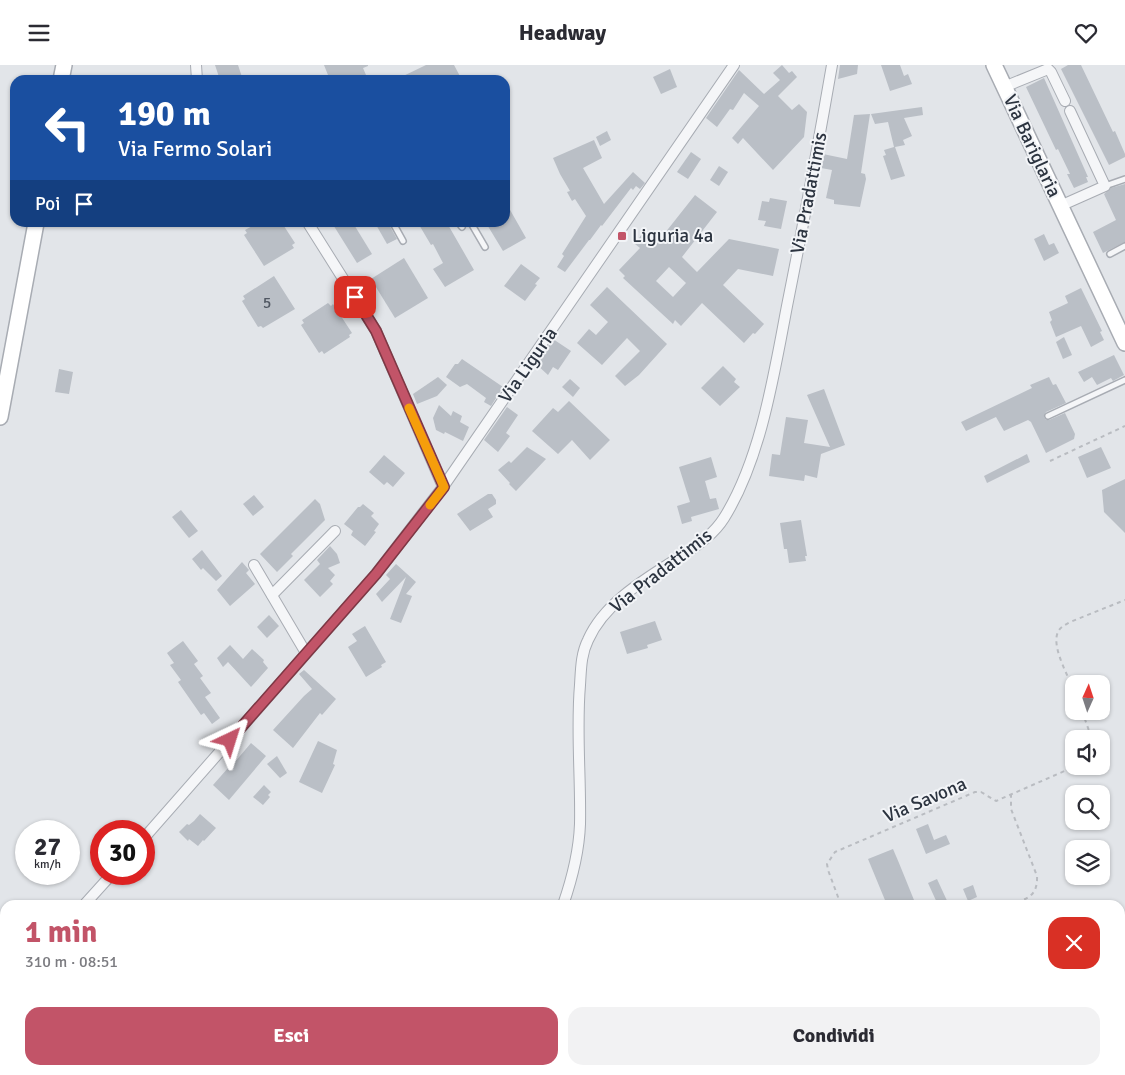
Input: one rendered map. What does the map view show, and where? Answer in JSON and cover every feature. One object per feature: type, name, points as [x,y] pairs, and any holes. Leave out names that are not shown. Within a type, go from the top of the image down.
[{"type":"street","name":"Via Liguria","points":[[155,825],[376,574],[444,487],[734,65]]},
{"type":"street","name":"Via Pradattimis","points":[[564,900],[576,859],[580,824],[578,706],[581,659],[588,639],[600,619],[642,583],[714,532],[730,509],[746,473],[765,410],[781,338],[832,65]]},
{"type":"street","name":"Via Bariglaria","points":[[994,65],[1125,343]]},
{"type":"street","name":"Via Bariglaria","points":[[1004,87],[1043,70],[1048,69],[1052,72],[1105,185],[1060,206]]},
{"type":"street","points":[[0,417],[35,227]]},
{"type":"street","points":[[311,227],[376,331],[444,487]]},
{"type":"street","points":[[272,595],[336,531]]},
{"type":"street","points":[[254,565],[306,653]]},
{"type":"street","points":[[89,900],[102,885]]},
{"type":"lane","name":"Via Bariglaria","points":[[1105,185],[1125,179]]},
{"type":"lane","points":[[395,227],[403,241]]},
{"type":"lane","points":[[473,227],[485,247]]},
{"type":"lane","points":[[1110,254],[1125,246]]},
{"type":"lane","points":[[1048,416],[1125,380]]},
{"type":"path","points":[[1050,461],[1125,426]]},
{"type":"path","points":[[1068,675],[1057,647],[1058,633],[1062,627],[1125,600]]},
{"type":"path","name":"Via Savona","points":[[839,900],[827,864],[835,853],[975,792],[981,792],[996,801],[1065,771]]},
{"type":"path","points":[[1011,795],[1011,809],[1037,876],[1038,884],[1034,892],[1023,900]]},
{"type":"building","points":[[215,65],[238,65],[241,75],[218,75]]},
{"type":"building","points":[[324,65],[368,65],[363,68],[366,75],[328,75]]},
{"type":"building","points":[[426,65],[454,65],[459,75],[405,75]]},
{"type":"building","points":[[782,65],[789,73],[792,71],[797,77],[778,96],[792,110],[799,104],[807,112],[804,137],[773,170],[743,138],[738,144],[732,138],[759,106],[744,93],[733,110],[730,109],[717,127],[706,118],[739,70],[764,94],[780,80],[773,73]]},
{"type":"building","points":[[840,65],[858,65],[857,74],[838,79]]},
{"type":"building","points":[[881,65],[900,65],[904,76],[908,74],[912,84],[890,91]]},
{"type":"building","points":[[1068,65],[1081,65],[1113,132],[1115,131],[1125,157],[1109,165],[1061,69]]},
{"type":"building","points":[[670,69],[677,87],[661,94],[653,77]]},
{"type":"building","points":[[1044,78],[1088,177],[1086,177],[1088,182],[1074,188],[1067,174],[1070,174],[1058,149],[1056,150],[1026,87]]},
{"type":"building","points":[[922,107],[923,115],[904,118],[912,136],[903,140],[905,145],[895,147],[905,176],[891,180],[883,156],[886,155],[884,150],[894,147],[888,122],[875,124],[871,114]]},
{"type":"building","points":[[870,114],[861,173],[865,174],[866,179],[860,207],[834,204],[834,200],[826,198],[832,170],[821,168],[823,154],[847,159],[854,115]]},
{"type":"building","points":[[607,131],[611,140],[600,146],[596,137]]},
{"type":"building","points":[[594,140],[602,158],[583,168],[604,204],[633,172],[645,183],[640,189],[636,186],[633,190],[631,188],[565,272],[557,267],[564,256],[562,254],[586,216],[575,199],[572,201],[567,192],[570,191],[553,158]]},
{"type":"building","points":[[691,152],[701,159],[688,179],[677,172]]},
{"type":"building","points":[[719,166],[728,172],[719,186],[710,180]]},
{"type":"building","points":[[1125,184],[1125,242],[1103,253],[1093,232],[1116,220],[1104,194],[1111,188]]},
{"type":"building","points":[[695,195],[717,212],[682,257],[697,272],[729,239],[779,249],[773,276],[738,269],[723,285],[764,324],[744,343],[702,303],[681,326],[675,320],[673,324],[623,278],[625,276],[619,270],[640,248],[635,244],[644,231],[657,243]],"holes":[[[669,267],[686,283],[673,297],[656,281]]]},
{"type":"building","points":[[770,198],[787,201],[781,229],[764,226],[766,221],[758,220],[762,201],[769,202]]},
{"type":"building","points":[[510,210],[526,238],[503,251],[488,227],[510,227]]},
{"type":"building","points":[[251,227],[285,227],[295,243],[292,245],[294,248],[264,266],[244,235],[247,233],[245,230]]},
{"type":"building","points":[[334,227],[355,227],[372,254],[357,263]]},
{"type":"building","points":[[377,227],[390,227],[397,239],[387,244]]},
{"type":"building","points":[[420,227],[449,227],[474,270],[445,287],[433,269],[443,263],[433,244],[431,245]]},
{"type":"building","points":[[1044,234],[1049,245],[1054,243],[1059,253],[1044,261],[1034,239]]},
{"type":"building","points":[[404,258],[428,298],[395,318],[371,279]]},
{"type":"building","points":[[521,264],[540,278],[525,301],[504,286]]},
{"type":"building","points":[[274,276],[295,309],[263,328],[261,326],[258,327],[242,301],[245,299],[243,296]]},
{"type":"building","points":[[607,287],[667,344],[639,375],[625,386],[615,376],[640,351],[627,338],[602,365],[577,343],[589,329],[596,335],[608,322],[590,305]]},
{"type":"building","points":[[1081,288],[1102,331],[1100,332],[1104,340],[1091,347],[1081,326],[1056,337],[1050,322],[1052,320],[1049,312],[1068,303],[1065,296]]},
{"type":"building","points":[[328,303],[331,306],[333,304],[352,333],[349,335],[350,337],[324,354],[322,351],[319,353],[301,325],[304,323],[302,320]]},
{"type":"building","points":[[1064,337],[1072,355],[1063,359],[1056,342]]},
{"type":"building","points":[[553,339],[571,351],[558,370],[553,367],[548,375],[536,364]]},
{"type":"building","points":[[1114,355],[1124,375],[1113,381],[1111,378],[1097,385],[1092,377],[1084,382],[1078,372]]},
{"type":"building","points":[[462,359],[503,387],[491,406],[484,402],[486,398],[467,384],[460,387],[446,377],[455,364],[458,364]]},
{"type":"building","points":[[723,366],[736,379],[734,382],[740,387],[720,406],[701,388]]},
{"type":"building","points":[[59,369],[73,372],[69,394],[55,392]]},
{"type":"building","points":[[438,377],[447,385],[437,396],[417,404],[413,394]]},
{"type":"building","points":[[1049,377],[1053,385],[1056,384],[1066,403],[1046,412],[1044,417],[1046,420],[1049,420],[1065,413],[1075,434],[1074,439],[1046,453],[1031,422],[1028,420],[1004,431],[996,417],[966,431],[961,422],[1032,388],[1030,385]]},
{"type":"building","points":[[570,379],[580,388],[573,397],[562,387]]},
{"type":"building","points":[[824,389],[845,445],[821,454],[817,478],[805,475],[804,481],[769,476],[772,454],[780,455],[786,417],[808,420],[804,443],[830,447],[807,395]]},
{"type":"building","points":[[569,401],[610,440],[590,460],[572,440],[558,454],[532,431],[553,408],[558,412]]},
{"type":"building","points":[[439,405],[451,416],[453,411],[462,416],[460,422],[469,427],[463,441],[445,432],[444,434],[436,430],[433,418]]},
{"type":"building","points":[[507,407],[518,415],[506,433],[510,436],[498,452],[484,440]]},
{"type":"building","points":[[527,447],[546,459],[516,491],[498,470],[509,461],[511,463]]},
{"type":"building","points":[[1101,447],[1111,468],[1087,478],[1078,457]]},
{"type":"building","points":[[1027,454],[1030,462],[987,483],[984,476]]},
{"type":"building","points":[[384,455],[405,473],[393,487],[387,482],[384,485],[369,472]]},
{"type":"building","points":[[711,457],[717,477],[705,481],[710,499],[716,498],[719,509],[691,517],[692,521],[682,524],[677,506],[690,502],[679,467]]},
{"type":"building","points":[[1125,479],[1125,533],[1104,512],[1102,490]]},
{"type":"building","points":[[488,494],[492,494],[496,500],[496,504],[488,509],[493,517],[470,531],[457,514]]},
{"type":"building","points":[[254,495],[264,507],[253,516],[243,504]]},
{"type":"building","points":[[315,499],[320,504],[325,520],[291,554],[293,556],[277,572],[260,554]]},
{"type":"building","points":[[363,504],[374,513],[371,516],[379,524],[374,531],[376,532],[365,546],[351,535],[353,531],[344,524],[358,507]]},
{"type":"building","points":[[181,510],[198,531],[189,538],[172,517]]},
{"type":"building","points":[[801,520],[807,556],[805,556],[806,561],[789,563],[787,549],[784,549],[780,523]]},
{"type":"building","points":[[330,546],[337,554],[340,563],[328,568],[335,575],[330,581],[333,584],[320,597],[304,580],[320,564],[317,560]]},
{"type":"building","points":[[202,550],[222,576],[216,581],[203,568],[201,570],[192,559]]},
{"type":"building","points":[[242,562],[249,570],[246,573],[255,584],[230,606],[217,590]]},
{"type":"building","points":[[396,564],[416,582],[406,594],[412,596],[401,623],[390,619],[406,577],[382,602],[376,594],[390,579],[386,575]]},
{"type":"building","points":[[269,615],[279,626],[267,638],[257,627]]},
{"type":"building","points":[[655,621],[662,640],[647,645],[648,648],[627,654],[620,632]]},
{"type":"building","points":[[365,626],[386,662],[381,665],[382,667],[366,677],[348,647],[357,641],[352,634]]},
{"type":"building","points":[[183,641],[198,661],[194,664],[203,676],[200,678],[211,693],[205,697],[220,718],[212,724],[204,713],[201,715],[178,682],[181,680],[170,665],[174,663],[167,653]]},
{"type":"building","points":[[230,645],[243,659],[252,649],[264,660],[263,662],[268,668],[251,687],[228,662],[223,667],[217,658]]},
{"type":"building","points":[[304,670],[336,699],[322,715],[320,713],[293,748],[273,730],[312,689],[299,674]]},
{"type":"building","points":[[318,741],[337,750],[333,764],[335,765],[322,793],[299,782]]},
{"type":"building","points":[[251,743],[266,756],[229,800],[213,785]]},
{"type":"building","points":[[277,756],[287,773],[280,778],[267,764]]},
{"type":"building","points":[[264,785],[271,792],[268,795],[270,797],[263,805],[253,797]]},
{"type":"building","points":[[200,814],[216,828],[198,846],[189,839],[188,841],[179,832]]},
{"type":"building","points":[[928,824],[934,840],[946,835],[950,844],[926,854],[916,829]]},
{"type":"building","points":[[893,849],[914,900],[885,900],[868,859]]},
{"type":"building","points":[[937,879],[947,900],[936,900],[928,883]]},
{"type":"building","points":[[973,885],[977,897],[968,900],[963,889]]},
{"type":"slow traffic","points":[[409,408],[444,487],[430,505]]},
{"type":"place","name":"Liguria 4a","points":[[622,236]]},
{"type":"route","points":[[230,740],[376,574],[444,487],[376,331],[355,297]]}]
